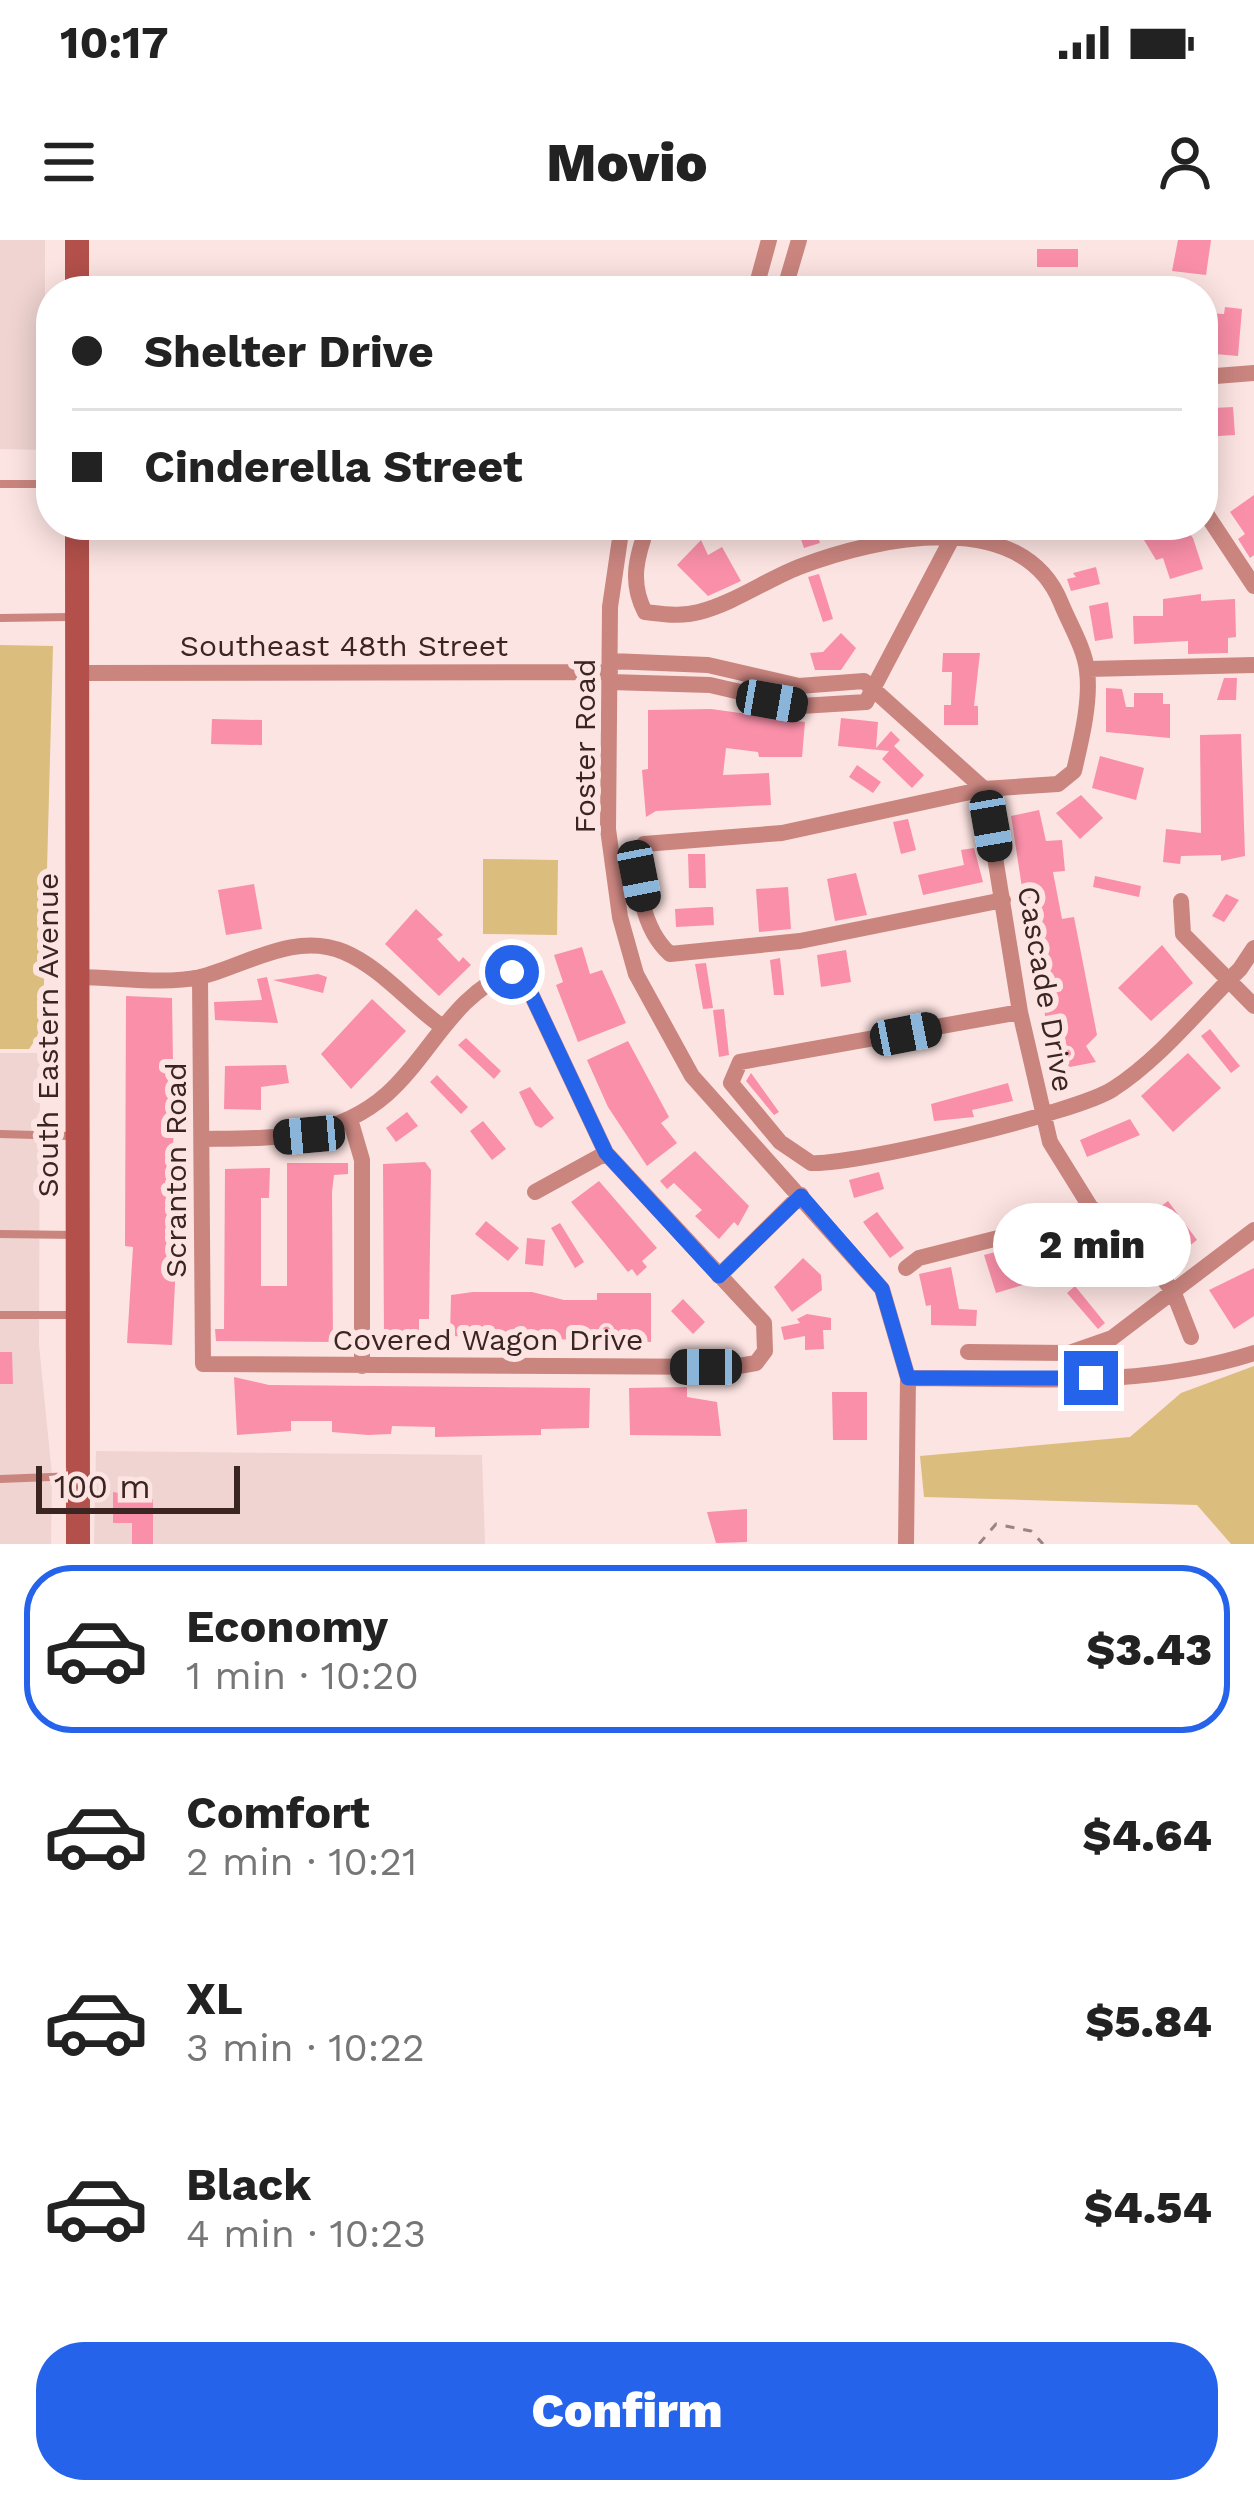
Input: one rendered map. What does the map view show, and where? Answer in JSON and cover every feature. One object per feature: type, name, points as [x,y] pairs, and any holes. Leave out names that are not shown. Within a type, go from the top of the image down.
[{"type":"main road","points":[[77,240],[77,276]]},
{"type":"main road","name":"South Eastern Avenue","points":[[77,540],[78,1544]]},
{"type":"street","points":[[759,276],[769,240]]},
{"type":"street","points":[[788,276],[799,240]]},
{"type":"street","points":[[1218,376],[1254,374]]},
{"type":"street","points":[[1218,531],[1254,586]]},
{"type":"street","name":"Foster Road","points":[[620,540],[610,607],[608,829],[620,917],[636,974],[692,1076],[882,1289],[908,1378],[906,1544]]},
{"type":"street","points":[[644,540],[634,574],[645,612],[695,614],[838,554],[912,540]]},
{"type":"street","points":[[950,540],[874,690],[984,789]]},
{"type":"street","points":[[981,540],[1034,559],[1052,582],[1088,669],[1074,770],[1058,784],[984,789],[782,833],[644,844],[638,859],[649,927],[670,954],[800,941],[1003,900]]},
{"type":"street","name":"Southeast 48th Street","points":[[77,673],[611,672],[708,665],[799,686],[864,681],[874,690]]},
{"type":"street","points":[[1088,669],[1254,665]]},
{"type":"street","name":"Cascade Drive","points":[[984,789],[1020,1012],[1050,1142],[1091,1208],[1118,1224],[1173,1291],[1191,1337]]},
{"type":"street","points":[[1180,901],[1183,934],[1254,1006]]},
{"type":"street","points":[[1020,1012],[740,1062],[732,1074],[736,1093],[792,1154],[811,1163],[876,1156],[1040,1114],[1111,1091],[1227,981],[1254,948]]},
{"type":"street","points":[[78,977],[200,977],[267,952],[342,950],[440,1025]]},
{"type":"street","points":[[202,1139],[309,1135],[350,1119],[387,1094],[440,1025],[498,977],[512,972],[525,981],[606,1153],[719,1276],[801,1196]]},
{"type":"street","name":"Scranton Road","points":[[200,977],[203,1364]]},
{"type":"street","points":[[350,1119],[362,1160],[362,1366]]},
{"type":"street","points":[[535,1192],[606,1153]]},
{"type":"street","points":[[906,1268],[919,1258],[1074,1219],[1091,1208]]},
{"type":"street","points":[[968,1352],[1069,1353],[1112,1338],[1254,1230]]},
{"type":"street","name":"Covered Wagon Drive","points":[[203,1364],[733,1367],[756,1363],[765,1351],[764,1323],[719,1276]]},
{"type":"street","points":[[908,1378],[1137,1378],[1202,1370],[1254,1353]]},
{"type":"lane","points":[[0,484],[36,484]]},
{"type":"lane","points":[[0,618],[77,617]]},
{"type":"lane","points":[[0,1134],[78,1136]]},
{"type":"lane","points":[[0,1234],[78,1235]]},
{"type":"lane","points":[[0,1315],[78,1316]]},
{"type":"lane","points":[[0,1479],[78,1476]]},
{"type":"path","points":[[979,1544],[996,1524],[1031,1531],[1043,1544]]},
{"type":"shaded area","points":[[0,240],[45,240],[45,276],[36,276],[36,450],[0,449]]},
{"type":"shaded area","points":[[0,645],[53,646],[43,1019],[51,1017],[29,1049],[0,1049]]},
{"type":"shaded area","points":[[483,859],[558,860],[557,935],[483,934]]},
{"type":"shaded area","points":[[0,1053],[40,1053],[39,1345],[52,1475],[51,1544],[0,1544]]},
{"type":"shaded area","points":[[1254,1366],[1254,1544],[1231,1544],[1197,1505],[924,1497],[920,1456],[1130,1437],[1181,1393]]},
{"type":"shaded area","points":[[96,1451],[482,1455],[485,1544],[94,1544]]},
{"type":"building","points":[[1178,240],[1211,240],[1206,275],[1172,271]]},
{"type":"building","points":[[1037,249],[1078,249],[1078,267],[1037,267]]},
{"type":"building","points":[[1225,307],[1242,309],[1238,356],[1218,354],[1218,314],[1224,314]]},
{"type":"building","points":[[1233,407],[1235,435],[1218,436],[1218,408]]},
{"type":"building","points":[[1254,495],[1254,555],[1250,558],[1238,539],[1245,534],[1230,512]]},
{"type":"building","points":[[701,540],[708,555],[722,547],[741,581],[708,596],[677,565]]},
{"type":"building","points":[[801,540],[819,540],[820,543],[804,548]]},
{"type":"building","points":[[1144,540],[1194,540],[1203,569],[1170,579],[1163,558],[1156,560]]},
{"type":"building","points":[[1096,567],[1100,584],[1071,591],[1067,579],[1076,577],[1073,573]]},
{"type":"building","points":[[819,574],[833,619],[823,622],[808,577]]},
{"type":"building","points":[[1201,594],[1201,601],[1235,599],[1236,637],[1228,638],[1228,653],[1188,654],[1188,641],[1134,644],[1133,616],[1163,616],[1163,599]]},
{"type":"building","points":[[1108,602],[1113,638],[1095,641],[1089,606]]},
{"type":"building","points":[[841,633],[856,648],[841,670],[815,670],[810,653],[823,652]]},
{"type":"building","points":[[943,653],[980,653],[974,706],[978,706],[978,725],[944,725],[944,705],[951,705],[952,672],[942,672]]},
{"type":"building","points":[[1224,678],[1237,678],[1236,700],[1217,700]]},
{"type":"building","points":[[1106,688],[1122,689],[1126,707],[1134,707],[1134,693],[1163,693],[1163,704],[1170,704],[1170,738],[1106,732]]},
{"type":"building","points":[[711,709],[805,722],[802,757],[759,757],[758,752],[726,748],[723,775],[769,773],[771,805],[656,811],[646,817],[642,770],[648,769],[648,710]]},
{"type":"building","points":[[841,718],[878,722],[876,748],[891,731],[900,740],[894,746],[924,775],[912,788],[882,759],[889,751],[838,746]]},
{"type":"building","points":[[212,719],[262,720],[262,745],[211,744]]},
{"type":"building","points":[[1241,734],[1245,856],[1221,861],[1221,855],[1181,856],[1180,864],[1163,862],[1166,829],[1201,833],[1200,735]]},
{"type":"building","points":[[1100,756],[1144,768],[1136,800],[1092,788]]},
{"type":"building","points":[[857,765],[881,782],[873,793],[849,777]]},
{"type":"building","points":[[1081,795],[1103,818],[1080,839],[1056,813]]},
{"type":"building","points":[[1039,810],[1046,841],[1062,840],[1065,871],[1053,872],[1062,919],[1074,917],[1097,1035],[1086,1046],[1096,1062],[1054,1070],[1039,979],[1044,979],[1036,932],[1029,933],[1011,816]]},
{"type":"building","points":[[908,819],[916,850],[901,854],[893,822]]},
{"type":"building","points":[[974,848],[983,882],[923,895],[918,875],[964,865],[961,850]]},
{"type":"building","points":[[688,854],[705,854],[706,888],[689,888]]},
{"type":"building","points":[[856,873],[867,915],[835,921],[827,879]]},
{"type":"building","points":[[1095,876],[1141,886],[1139,897],[1093,887]]},
{"type":"building","points":[[254,884],[262,929],[226,935],[218,890]]},
{"type":"building","points":[[788,887],[791,929],[759,932],[756,889]]},
{"type":"building","points":[[1226,894],[1239,900],[1224,922],[1212,916]]},
{"type":"building","points":[[713,907],[714,925],[676,927],[675,909]]},
{"type":"building","points":[[416,909],[443,935],[437,939],[459,962],[463,957],[471,965],[439,996],[385,944]]},
{"type":"building","points":[[1162,945],[1193,983],[1151,1021],[1118,988]]},
{"type":"building","points":[[582,947],[590,974],[602,970],[626,1023],[578,1042],[556,985],[563,982],[554,955]]},
{"type":"building","points":[[846,950],[851,982],[821,987],[817,955]]},
{"type":"building","points":[[780,958],[784,995],[774,995],[770,960]]},
{"type":"building","points":[[706,963],[713,1008],[703,1009],[695,964]]},
{"type":"building","points":[[267,977],[278,1023],[215,1020],[214,1002],[262,1000],[257,979]]},
{"type":"building","points":[[327,977],[323,993],[273,980]]},
{"type":"building","points":[[126,996],[172,998],[174,1130],[168,1213],[170,1261],[176,1262],[172,1345],[127,1343],[133,1247],[125,1246]]},
{"type":"building","points":[[372,999],[406,1031],[351,1089],[321,1054]]},
{"type":"building","points":[[724,1009],[729,1055],[719,1057],[713,1010]]},
{"type":"building","points":[[1210,1029],[1240,1066],[1231,1073],[1201,1036]]},
{"type":"building","points":[[466,1038],[501,1071],[494,1079],[458,1045]]},
{"type":"building","points":[[628,1041],[669,1117],[661,1123],[677,1143],[647,1166],[608,1107],[587,1060]]},
{"type":"building","points":[[1188,1053],[1221,1088],[1173,1132],[1141,1096]]},
{"type":"building","points":[[286,1065],[289,1083],[261,1087],[261,1110],[224,1109],[225,1066]]},
{"type":"building","points":[[751,1073],[779,1112],[774,1115],[746,1081]]},
{"type":"building","points":[[437,1075],[468,1107],[461,1114],[430,1082]]},
{"type":"building","points":[[1008,1083],[1013,1101],[972,1110],[974,1117],[934,1121],[931,1104]]},
{"type":"building","points":[[530,1087],[554,1118],[541,1128],[519,1092]]},
{"type":"building","points":[[407,1112],[418,1126],[396,1142],[386,1128]]},
{"type":"building","points":[[1130,1119],[1140,1135],[1087,1157],[1080,1140]]},
{"type":"building","points":[[483,1121],[506,1149],[492,1160],[470,1131]]},
{"type":"building","points":[[695,1151],[749,1206],[738,1226],[734,1222],[719,1239],[695,1216],[702,1210],[674,1183],[667,1189],[660,1181]]},
{"type":"building","points":[[425,1162],[431,1170],[429,1319],[419,1319],[419,1338],[384,1338],[383,1164]]},
{"type":"building","points":[[287,1163],[348,1163],[348,1174],[334,1175],[332,1192],[333,1342],[216,1341],[215,1329],[224,1329],[225,1169],[270,1168],[269,1198],[261,1198],[261,1286],[287,1286]]},
{"type":"building","points":[[879,1172],[884,1189],[854,1198],[849,1180]]},
{"type":"building","points":[[599,1181],[657,1248],[642,1261],[647,1267],[637,1276],[632,1269],[628,1272],[571,1202]]},
{"type":"building","points":[[1168,1201],[1197,1240],[1170,1261],[1162,1250],[1174,1241],[1153,1212]]},
{"type":"building","points":[[877,1212],[904,1248],[890,1258],[863,1222]]},
{"type":"building","points":[[486,1221],[519,1248],[508,1261],[475,1234]]},
{"type":"building","points":[[560,1223],[584,1262],[575,1268],[551,1228]]},
{"type":"building","points":[[527,1238],[545,1240],[543,1266],[525,1264]]},
{"type":"building","points":[[1018,1246],[1030,1283],[996,1293],[984,1255]]},
{"type":"building","points":[[803,1258],[821,1275],[822,1290],[792,1312],[774,1287]]},
{"type":"building","points":[[951,1267],[959,1309],[977,1310],[976,1326],[931,1325],[931,1305],[926,1306],[919,1274]]},
{"type":"building","points":[[1254,1268],[1254,1316],[1234,1329],[1209,1290]]},
{"type":"building","points":[[1075,1286],[1105,1323],[1098,1329],[1067,1293]]},
{"type":"building","points":[[532,1292],[564,1300],[597,1300],[597,1293],[651,1293],[651,1342],[450,1336],[451,1295]]},
{"type":"building","points":[[683,1299],[705,1322],[693,1334],[671,1311]]},
{"type":"building","points":[[807,1314],[831,1318],[831,1330],[823,1330],[824,1349],[805,1350],[805,1336],[784,1340],[781,1327],[800,1323],[797,1319]]},
{"type":"building","points":[[0,1352],[12,1352],[13,1384],[0,1384]]},
{"type":"building","points":[[234,1377],[269,1385],[590,1388],[589,1428],[541,1429],[541,1435],[435,1437],[435,1427],[392,1426],[391,1434],[368,1435],[332,1432],[332,1421],[291,1421],[291,1431],[237,1435]]},
{"type":"building","points":[[687,1387],[687,1397],[717,1402],[721,1436],[630,1435],[629,1388]]},
{"type":"building","points":[[832,1392],[867,1392],[867,1440],[833,1440]]},
{"type":"building","points":[[113,1492],[153,1499],[153,1544],[132,1544],[132,1523],[113,1523]]},
{"type":"building","points":[[747,1509],[747,1542],[716,1543],[707,1512]]},
{"type":"route","points":[[512,972],[525,981],[606,1153],[719,1276],[801,1196],[882,1289],[908,1378],[1091,1378]]}]
